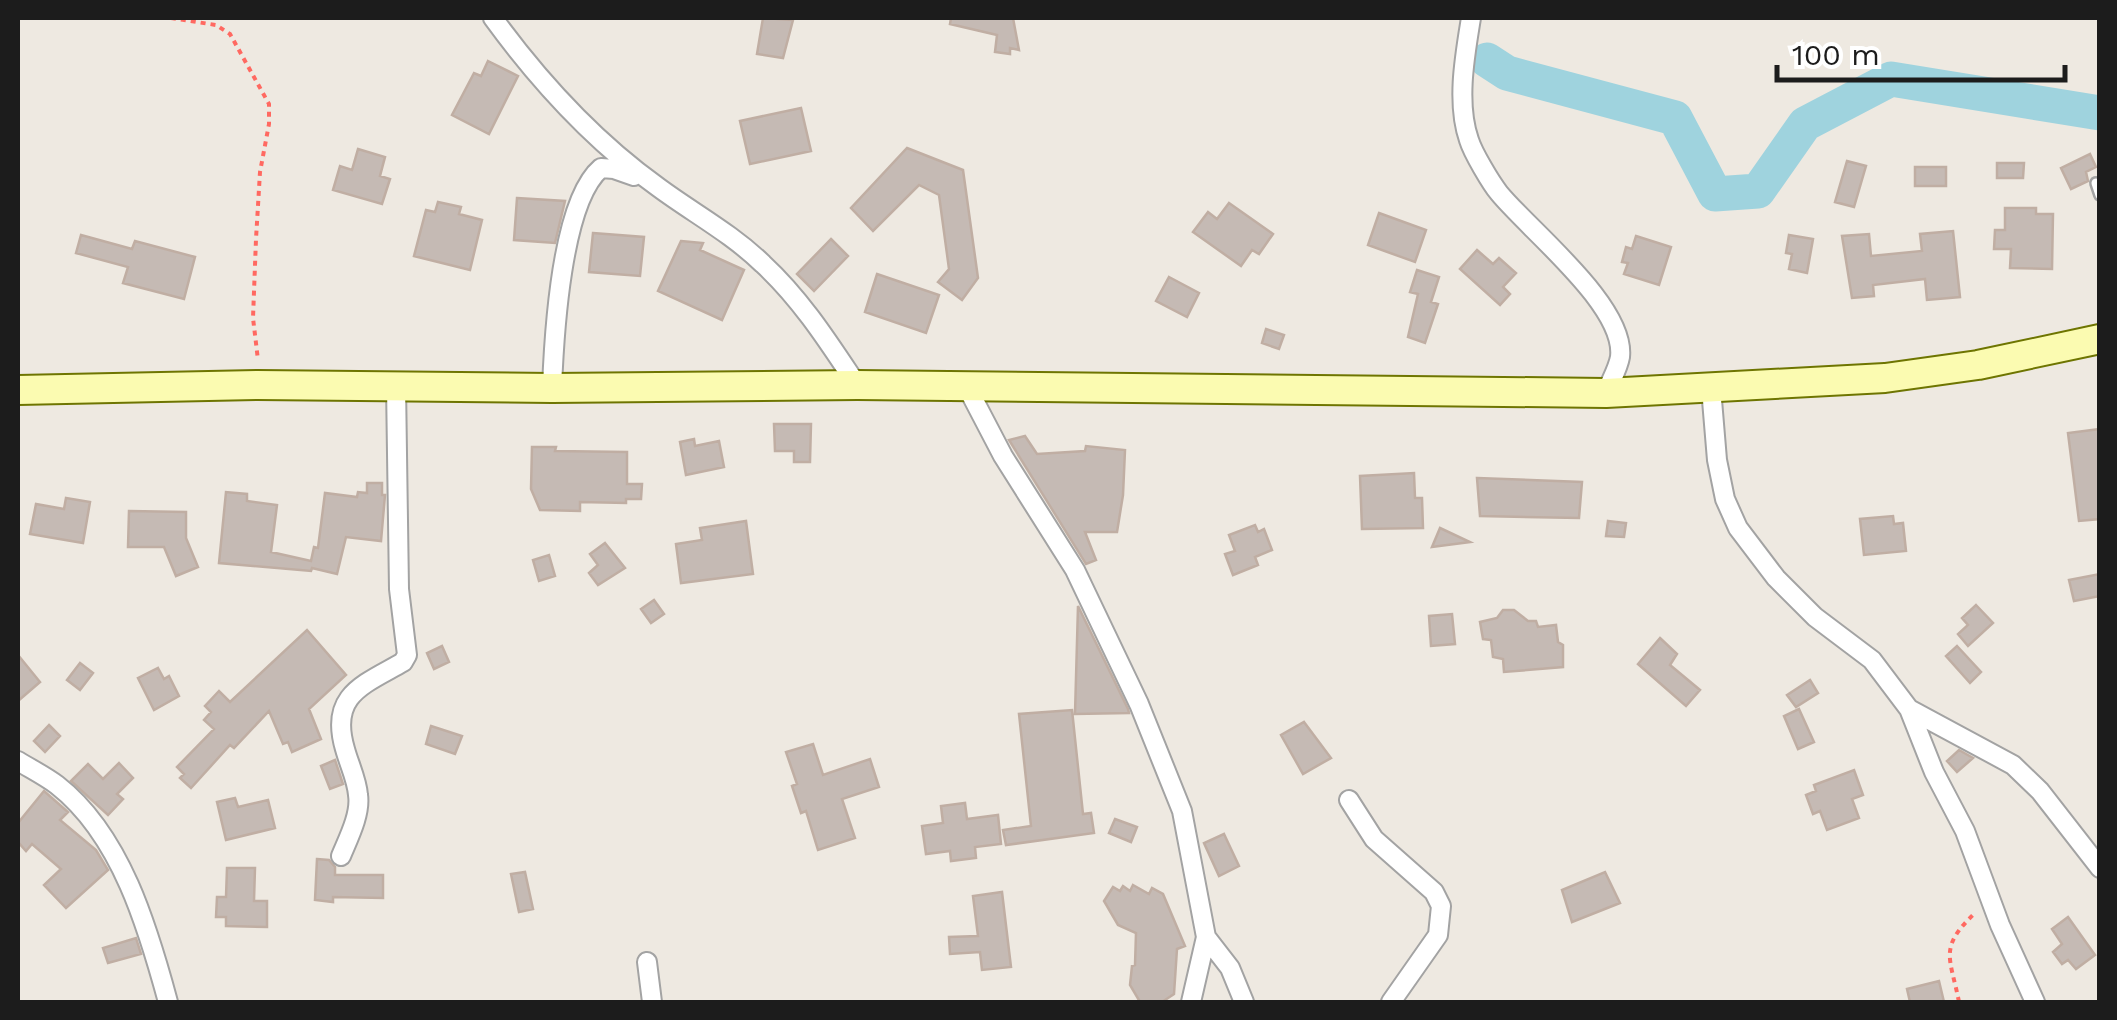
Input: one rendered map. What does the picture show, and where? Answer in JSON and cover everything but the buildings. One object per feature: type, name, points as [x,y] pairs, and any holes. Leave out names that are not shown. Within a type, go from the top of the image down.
[{"type":"main road","points":[[18,390],[258,385],[857,385],[1606,394],[1885,378],[1978,365],[2100,339]]},
{"type":"street","points":[[492,18],[570,110],[612,151],[767,267],[822,332],[857,385]]},
{"type":"street","points":[[1471,18],[1464,106],[1469,140],[1498,192],[1543,236],[1600,302],[1616,333],[1620,357],[1606,394]]},
{"type":"street","points":[[552,388],[555,328],[570,234],[591,176],[601,168],[614,169],[659,188]]},
{"type":"street","points":[[342,856],[359,797],[342,740],[341,717],[346,701],[356,688],[403,662],[407,655],[399,589],[396,385]]},
{"type":"street","points":[[967,387],[1002,456],[1076,570],[1139,704],[1182,811],[1206,937],[1191,1002]]},
{"type":"street","points":[[1711,388],[1717,460],[1725,498],[1738,528],[1776,578],[1814,617],[1872,660],[1909,709],[2036,1002]]},
{"type":"street","points":[[1909,709],[2013,766],[2040,791],[2100,868]]},
{"type":"street","points":[[18,761],[58,786],[76,804],[118,864],[148,927],[168,1002]]},
{"type":"street","points":[[1349,800],[1374,838],[1434,892],[1442,906],[1438,935],[1390,1002]]},
{"type":"street","points":[[1206,937],[1230,968],[1244,1002]]},
{"type":"street","points":[[647,962],[652,1002]]},
{"type":"lane","points":[[2096,183],[2100,195]]},
{"type":"path","points":[[171,18],[216,24],[230,34],[269,104],[260,172],[254,299],[258,385]]},
{"type":"path","points":[[1960,1002],[1950,942],[1954,933],[1990,898]]},
{"type":"waterway","points":[[1487,60],[1507,73],[1675,118],[1715,194],[1758,191],[1805,124],[1891,79],[2100,113]]}]
